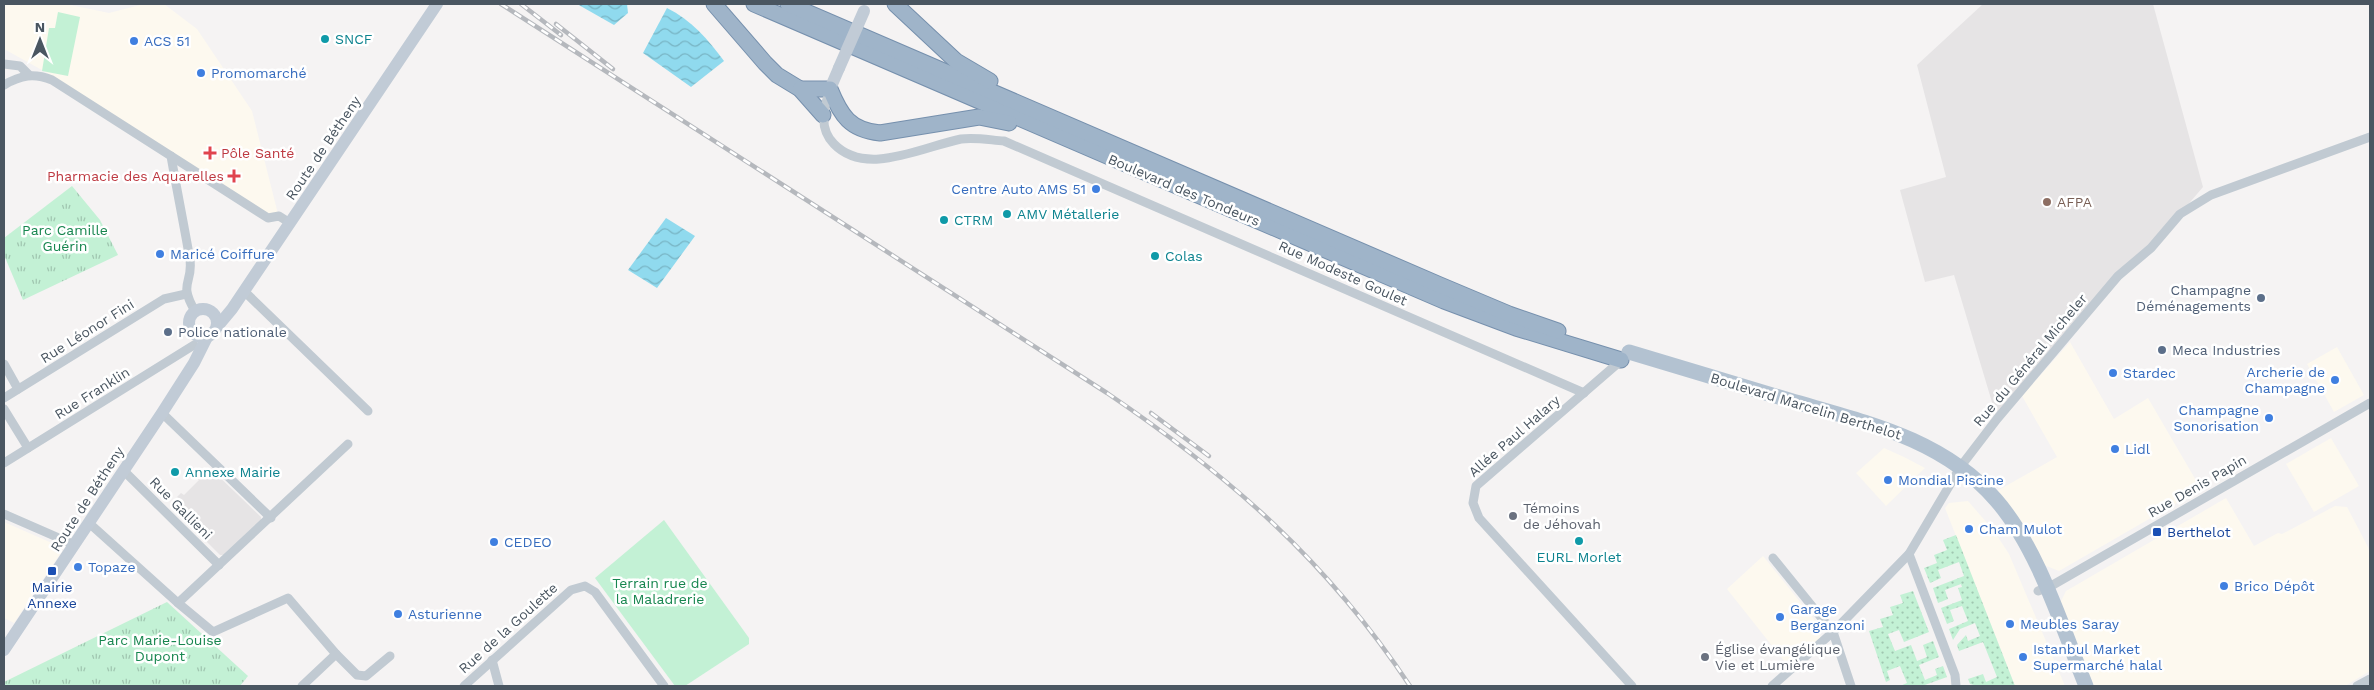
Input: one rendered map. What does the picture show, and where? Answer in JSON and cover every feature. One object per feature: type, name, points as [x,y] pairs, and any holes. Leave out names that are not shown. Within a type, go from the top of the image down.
[{"type":"highway","points":[[714,4],[765,63],[777,75],[800,89],[823,115]]},
{"type":"highway","name":"Boulevard des Tondeurs","points":[[754,4],[1246,217],[1483,316],[1625,356]]},
{"type":"highway","name":"Boulevard des Tondeurs","points":[[788,4],[1509,314],[1625,356]]},
{"type":"highway","points":[[895,4],[956,60],[996,85],[1071,119],[1102,138]]},
{"type":"highway","points":[[800,89],[830,89],[837,108],[846,119],[866,132],[880,133],[962,118],[991,118],[1025,129],[1194,201],[1246,217]]},
{"type":"main road","name":"Route de Bétheny","points":[[217,327],[232,309],[410,47],[437,4]]},
{"type":"main road","points":[[830,89],[865,7]]},
{"type":"main road","points":[[194,363],[194,340],[188,322],[195,311],[206,309],[214,313],[232,309]]},
{"type":"main road","points":[[194,340],[208,337],[217,327],[214,313]]},
{"type":"main road","name":"Route de Bétheny","points":[[4,650],[194,363],[208,337]]},
{"type":"main road","name":"Boulevard Marcelin Berthelot","points":[[1625,356],[1885,438],[1959,470],[2004,526],[2020,551],[2042,590],[2086,686]]},
{"type":"main road","name":"Boulevard Marcelin Berthelot","points":[[2042,590],[2076,686]]},
{"type":"street","points":[[4,64],[20,66],[29,75]]},
{"type":"street","points":[[4,85],[16,78],[29,75],[52,80],[268,218],[279,216],[290,223]]},
{"type":"street","points":[[823,115],[830,89]]},
{"type":"street","name":"Rue Modeste Goulet","points":[[823,115],[825,129],[830,140],[841,151],[857,159],[873,160],[963,139],[1004,141],[1584,393]]},
{"type":"street","name":"Rue du Général Micheler","points":[[1775,686],[1833,632],[1909,554],[1959,470],[2003,412],[2118,276],[2151,248],[2180,214],[2211,195],[2370,137]]},
{"type":"street","points":[[171,156],[190,263],[185,286],[186,294],[195,311]]},
{"type":"street","points":[[244,291],[368,411]]},
{"type":"street","name":"Rue Léonor Fini","points":[[4,398],[164,299],[186,294]]},
{"type":"street","name":"Rue Franklin","points":[[4,463],[194,340]]},
{"type":"street","name":"Allée Paul Halary","points":[[1625,356],[1476,486],[1473,503],[1479,518],[1632,686]]},
{"type":"street","points":[[4,364],[18,389]]},
{"type":"street","name":"Rue Denis Papin","points":[[2042,590],[2370,404]]},
{"type":"street","points":[[4,409],[28,448]]},
{"type":"street","points":[[162,412],[271,518]]},
{"type":"street","points":[[179,604],[348,444]]},
{"type":"street","name":"Rue Gallieni","points":[[124,470],[219,565]]},
{"type":"street","points":[[4,514],[74,545]]},
{"type":"street","points":[[88,523],[212,632],[288,598],[336,654],[357,675],[366,676],[390,656]]},
{"type":"street","points":[[1909,554],[1955,675],[1956,686]]},
{"type":"street","points":[[1772,558],[1833,632],[1850,686]]},
{"type":"street","name":"Rue de la Goulette","points":[[464,686],[572,590],[585,586],[595,592],[664,686]]},
{"type":"street","points":[[302,686],[336,654]]},
{"type":"street","points":[[492,660],[499,686]]},
{"type":"street","points":[[2357,686],[2370,679]]},
{"type":"shaded area","points":[[4,4],[66,4],[109,13],[144,4],[164,4],[197,29],[252,111],[278,214],[268,214],[51,75],[4,49]]},
{"type":"shaded area","name":"AFPA","points":[[1983,4],[2153,4],[2203,187],[2151,248],[2118,276],[1997,419],[1954,275],[1925,282],[1900,190],[1946,177],[1917,65]]},
{"type":"shaded area","name":"Lidl","points":[[2070,342],[2114,419],[2148,398],[2201,489],[2059,571],[2044,565],[2024,525],[1997,491],[2057,457],[2022,396]]},
{"type":"shaded area","name":"Archerie de Champagne","points":[[2337,347],[2364,395],[2334,412],[2307,364]]},
{"type":"shaded area","points":[[2331,438],[2359,486],[2314,512],[2286,464]]},
{"type":"shaded area","name":"Mondial Piscine","points":[[1884,448],[1925,468],[1886,506],[1856,473]]},
{"type":"shaded area","points":[[210,468],[261,517],[261,520],[224,555],[220,555],[172,507],[180,500],[177,497],[181,493],[184,495],[199,480],[197,478]]},
{"type":"shaded area","points":[[2226,498],[2254,546],[2278,533],[2282,534],[2335,506],[2347,507],[2368,547],[2370,555],[2370,671],[2345,686],[2094,686],[2060,603],[2066,591]]},
{"type":"shaded area","points":[[1968,501],[1994,531],[2009,554],[2065,686],[2015,686],[1945,508],[1949,503]]},
{"type":"shaded area","points":[[4,522],[61,547],[62,551],[14,623],[4,618]]},
{"type":"shaded area","name":"Garage Berganzoni","points":[[1763,556],[1821,628],[1820,639],[1789,667],[1727,589]]},
{"type":"green space","points":[[58,12],[80,17],[68,76],[42,71],[49,28],[55,28]]},
{"type":"green space","name":"Parc Camille Guérin","points":[[72,186],[100,220],[118,255],[23,300],[4,255],[4,238]]},
{"type":"green space","name":"Terrain rue de la Maladrerie","points":[[664,520],[749,638],[749,644],[685,686],[675,686],[595,578]]},
{"type":"green space","points":[[1956,535],[2015,686],[1978,686],[1970,684],[1968,679],[1983,674],[1986,682],[1997,677],[1983,642],[1959,651],[1957,645],[1966,635],[1968,641],[1980,636],[1975,623],[1960,629],[1953,640],[1949,629],[1968,621],[1962,606],[1950,610],[1954,621],[1947,624],[1941,608],[1962,600],[1958,588],[1962,587],[1961,584],[1945,590],[1948,599],[1938,603],[1933,588],[1964,576],[1959,562],[1938,570],[1941,578],[1930,583],[1924,568],[1937,563],[1934,555],[1947,550],[1943,540]]},
{"type":"green space","points":[[1913,591],[1929,632],[1904,642],[1899,630],[1888,634],[1895,651],[1911,645],[1917,661],[1927,657],[1923,645],[1933,641],[1939,657],[1919,665],[1925,680],[1937,675],[1935,669],[1943,666],[1947,677],[1922,686],[1900,686],[1907,683],[1900,666],[1887,671],[1890,680],[1886,682],[1869,631],[1883,627],[1880,619],[1893,615],[1890,607],[1903,603],[1900,595]]},
{"type":"green space","name":"Parc Marie-Louise Dupont","points":[[167,602],[248,676],[240,686],[4,686],[4,682]]},
{"type":"water","points":[[577,4],[627,4],[628,13],[614,25]]},
{"type":"water","points":[[667,8],[684,18],[698,31],[724,61],[691,87],[643,53]]},
{"type":"water","points":[[666,218],[695,236],[657,288],[628,270]]},
{"type":"railway","points":[[501,4],[1107,393],[1195,457],[1274,524],[1310,561],[1345,599],[1410,686]]},
{"type":"railway","points":[[521,4],[561,35]]},
{"type":"railway","points":[[556,24],[613,69]]},
{"type":"railway","points":[[1151,413],[1209,456]]},
{"type":"place","name":"SNCF","points":[[325,39]]},
{"type":"place","name":"ACS 51","points":[[134,41]]},
{"type":"place","name":"Promomarché","points":[[201,73]]},
{"type":"place","name":"Pôle Santé","points":[[210,153]]},
{"type":"place","name":"Pharmacie des Aquarelles","points":[[234,176]]},
{"type":"place","name":"Centre Auto AMS 51","points":[[1096,189]]},
{"type":"place","name":"AFPA","points":[[2047,202]]},
{"type":"place","name":"AMV Métallerie","points":[[1007,214]]},
{"type":"place","name":"CTRM","points":[[944,220]]},
{"type":"place","name":"Maricé Coiffure","points":[[160,254]]},
{"type":"place","name":"Colas","points":[[1155,256]]},
{"type":"place","name":"Champagne Déménagements","points":[[2261,298]]},
{"type":"place","name":"Police nationale","points":[[168,332]]},
{"type":"place","name":"Meca Industries","points":[[2162,350]]},
{"type":"place","name":"Stardec","points":[[2113,373]]},
{"type":"place","name":"Archerie de Champagne","points":[[2335,380]]},
{"type":"place","name":"Champagne Sonorisation","points":[[2269,418]]},
{"type":"place","name":"Lidl","points":[[2115,449]]},
{"type":"place","name":"Annexe Mairie","points":[[175,472]]},
{"type":"place","name":"Mondial Piscine","points":[[1888,480]]},
{"type":"place","name":"Témoins de Jéhovah","points":[[1513,516]]},
{"type":"place","name":"Cham Mulot","points":[[1969,529]]},
{"type":"place","name":"Berthelot","points":[[2157,532]]},
{"type":"place","name":"EURL Morlet","points":[[1579,541]]},
{"type":"place","name":"CEDEO","points":[[494,542]]},
{"type":"place","name":"Topaze","points":[[78,567]]},
{"type":"place","name":"Mairie Annexe","points":[[52,571]]},
{"type":"place","name":"Brico Dépôt","points":[[2224,586]]},
{"type":"place","name":"Asturienne","points":[[398,614]]},
{"type":"place","name":"Garage Berganzoni","points":[[1780,617]]},
{"type":"place","name":"Meubles Saray","points":[[2010,624]]},
{"type":"place","name":"Église évangélique Vie et Lumière","points":[[1705,657]]},
{"type":"place","name":"Istanbul Market Supermarché halal","points":[[2023,657]]}]
